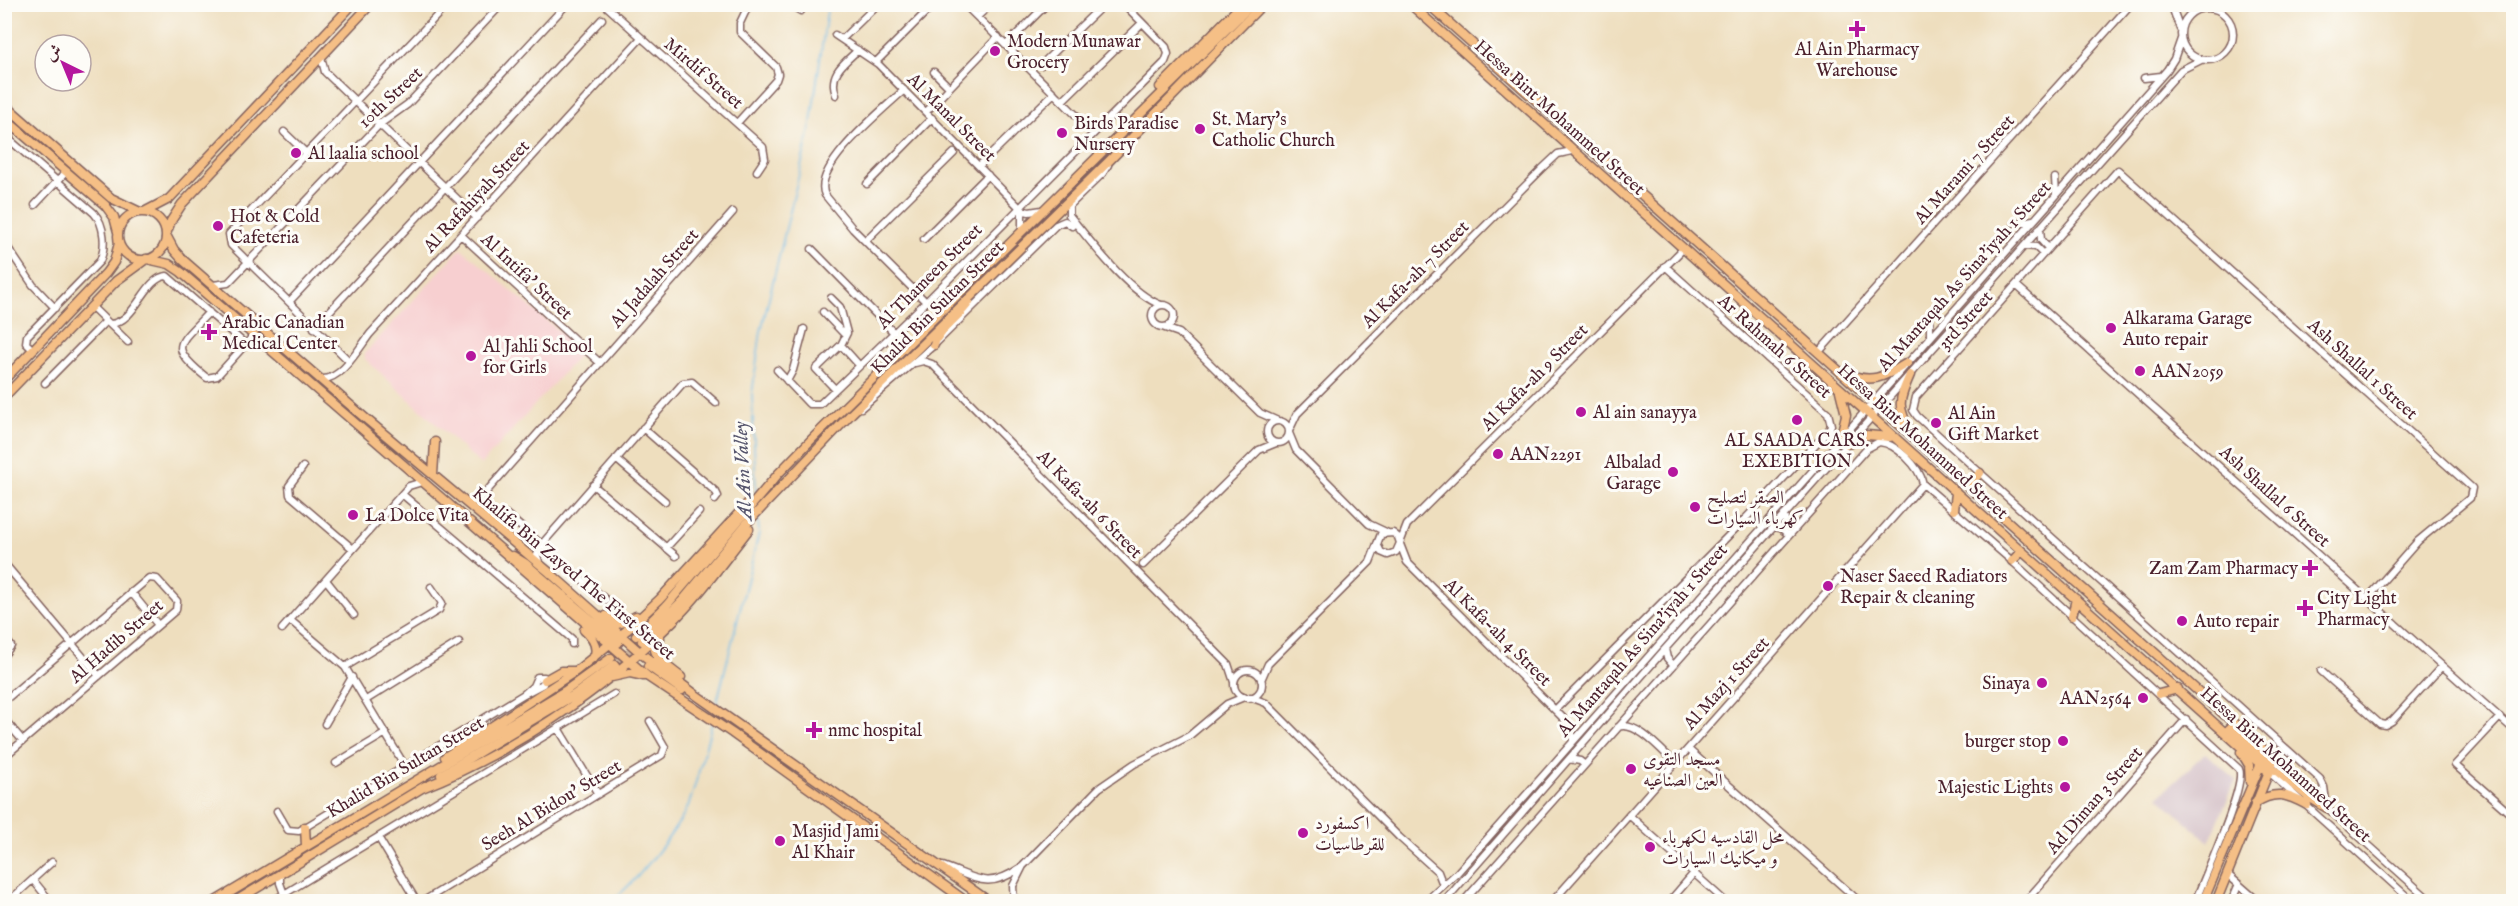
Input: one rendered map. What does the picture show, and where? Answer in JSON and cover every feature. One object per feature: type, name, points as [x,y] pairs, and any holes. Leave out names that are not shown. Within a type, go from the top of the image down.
[{"type":"main road","points":[[118,232],[126,218],[169,199],[353,4]]},
{"type":"main road","points":[[4,397],[122,276],[161,249],[171,221],[182,204],[371,4]]},
{"type":"main road","points":[[1147,106],[1172,73],[1242,4]]},
{"type":"main road","name":"Khalid Bin Sultan Street","points":[[718,550],[779,473],[1252,4]]},
{"type":"main road","name":"Khalid Bin Sultan Street","points":[[639,639],[718,550],[852,413],[1110,160],[1263,4]]},
{"type":"main road","points":[[1154,116],[1183,92],[1270,4]]},
{"type":"main road","name":"Hessa Bint Mohammed Street","points":[[1410,4],[1572,151],[2178,689],[2234,742],[2271,765]]},
{"type":"main road","name":"Hessa Bint Mohammed Street","points":[[1428,4],[1968,486],[2271,765]]},
{"type":"main road","points":[[4,104],[111,198],[160,220],[166,235]]},
{"type":"main road","points":[[4,119],[108,209],[118,232],[119,243],[116,256],[106,273],[4,380]]},
{"type":"main road","name":"Khalifa Bin Zayed The First Street","points":[[166,235],[177,254],[479,515],[549,572],[614,640],[633,656]]},
{"type":"main road","points":[[119,243],[127,254],[136,259],[146,259]]},
{"type":"main road","name":"Khalifa Bin Zayed The First Street","points":[[146,259],[164,262],[175,267],[521,569],[633,656],[648,677],[732,733],[967,902]]},
{"type":"main road","points":[[933,346],[937,338],[963,312],[976,291]]},
{"type":"main road","points":[[1834,367],[1858,378],[1871,380],[1887,376],[1906,363]]},
{"type":"main road","points":[[1910,375],[1902,392],[1900,406],[1902,416],[1914,439]]},
{"type":"main road","points":[[1839,388],[1846,412],[1841,436]]},
{"type":"main road","points":[[1848,444],[1871,434],[1895,439]]},
{"type":"main road","points":[[433,475],[435,442]]},
{"type":"main road","points":[[1968,486],[1980,473]]},
{"type":"main road","points":[[1954,510],[1956,493]]},
{"type":"main road","points":[[549,572],[572,586],[618,624],[633,619],[681,576],[718,550]]},
{"type":"main road","points":[[694,694],[683,679],[659,660],[655,646],[684,614],[718,550]]},
{"type":"main road","points":[[501,551],[526,564],[614,640]]},
{"type":"main road","points":[[2012,561],[2022,551]]},
{"type":"main road","points":[[521,569],[537,589],[591,636],[595,645],[594,657]]},
{"type":"main road","points":[[426,773],[466,742],[576,671],[645,614],[681,576]]},
{"type":"main road","points":[[422,788],[459,772],[534,729],[604,681],[670,624],[694,598]]},
{"type":"main road","points":[[2072,616],[2076,599]]},
{"type":"main road","points":[[633,656],[670,684],[694,694],[743,726],[990,902]]},
{"type":"main road","name":"Khalid Bin Sultan Street","points":[[214,902],[614,660],[574,695],[234,902]]},
{"type":"main road","points":[[545,680],[561,671],[576,671]]},
{"type":"main road","points":[[604,681],[624,674],[635,673],[648,677]]},
{"type":"main road","points":[[2159,694],[2178,689]]},
{"type":"main road","points":[[2203,902],[2263,758],[2222,723],[2207,717]]},
{"type":"main road","points":[[2234,742],[2249,765],[2250,788]]},
{"type":"main road","points":[[2216,902],[2271,765],[2307,796],[2327,808]]},
{"type":"main road","points":[[2255,804],[2270,795],[2278,794],[2286,795],[2307,805]]},
{"type":"main road","points":[[2222,836],[2234,825]]},
{"type":"main road","points":[[305,827],[306,846]]},
{"type":"street","points":[[349,361],[231,245],[229,234],[448,4]]},
{"type":"street","name":"10th Street","points":[[228,283],[380,124],[408,104],[502,4]]},
{"type":"street","points":[[289,302],[567,4]]},
{"type":"street","name":"Mirdif Street","points":[[604,4],[764,150],[765,159],[757,171]]},
{"type":"street","points":[[737,123],[777,80],[778,74],[776,68],[740,32],[740,23],[749,4]]},
{"type":"street","points":[[789,4],[801,11]]},
{"type":"street","points":[[842,39],[878,4]]},
{"type":"street","points":[[876,62],[934,4]]},
{"type":"street","points":[[964,4],[1093,132]]},
{"type":"street","points":[[977,17],[991,4]]},
{"type":"street","points":[[1006,45],[1047,4]]},
{"type":"street","points":[[1041,65],[1104,4]]},
{"type":"street","points":[[1062,101],[1142,23],[1124,4]]},
{"type":"street","name":"Al Marami 7 Street","points":[[1818,353],[2132,4]]},
{"type":"street","points":[[2170,4],[2177,18],[2186,50],[2200,60],[2212,60],[2223,54],[2230,45],[2233,33],[2230,22],[2222,13],[2211,8],[2200,9],[2179,4]]},
{"type":"street","points":[[2181,36],[2186,18],[2200,9]]},
{"type":"street","points":[[314,328],[602,19]]},
{"type":"street","name":"Al Thameen Street","points":[[777,370],[809,404],[814,406],[820,404],[895,333],[1167,60],[1166,47],[1142,23]]},
{"type":"street","name":"Al Manal Street","points":[[835,35],[876,62],[1021,208]]},
{"type":"street","name":"Al Mantaqah As Sina'iyah 1 Street","points":[[1425,902],[1457,873],[1841,436],[2162,76],[2174,58],[2181,36]]},
{"type":"street","name":"Al Rafahiyah Street","points":[[334,376],[641,38]]},
{"type":"street","points":[[926,112],[998,38]]},
{"type":"street","points":[[836,95],[833,85],[836,73],[858,50]]},
{"type":"street","points":[[321,57],[325,72],[477,218]]},
{"type":"street","name":"Al Mantaqah As Sina'iyah 1 Street","points":[[1444,902],[1656,659],[2181,70],[2200,60]]},
{"type":"street","points":[[309,69],[325,72]]},
{"type":"street","points":[[934,72],[949,87]]},
{"type":"street","points":[[2144,78],[2162,76]]},
{"type":"street","points":[[904,90],[836,156],[825,173],[823,191],[865,241],[926,302]]},
{"type":"street","points":[[979,166],[1054,93]]},
{"type":"street","points":[[867,184],[932,118]]},
{"type":"street","points":[[4,119],[11,141],[97,216],[102,226],[104,250],[93,270],[27,336],[26,342],[33,350]]},
{"type":"street","points":[[8,134],[18,130]]},
{"type":"street","points":[[284,132],[306,153]]},
{"type":"street","points":[[1555,156],[1559,148],[1558,138]]},
{"type":"street","name":"Al Kafa-ah 7 Street","points":[[1289,432],[1297,414],[1555,156],[1565,151],[1572,151]]},
{"type":"street","points":[[865,241],[954,153]]},
{"type":"street","points":[[1085,236],[1067,210],[1103,174],[1110,160]]},
{"type":"street","name":"3rd Street","points":[[1980,473],[1917,416],[1912,407],[1916,397],[2118,170]]},
{"type":"street","name":"Ash Shallal 1 Street","points":[[2118,170],[2472,488],[2470,498],[2418,541],[2367,599]]},
{"type":"street","points":[[35,205],[66,172]]},
{"type":"street","points":[[924,239],[988,175]]},
{"type":"street","points":[[2055,178],[2056,195]]},
{"type":"street","points":[[1021,231],[1021,208],[1029,212],[1042,210]]},
{"type":"street","name":"Al Jadalah Street","points":[[479,500],[733,212]]},
{"type":"street","points":[[935,864],[968,877],[985,880],[1007,876],[1023,866],[1106,783],[1134,764],[1189,736],[1227,705],[1258,693],[1268,664],[1370,562],[1396,552],[1400,543],[1396,534],[1370,524],[1296,450],[1285,423],[1260,413],[1179,333],[1155,324],[1145,298],[1085,236],[1063,219],[1056,220],[1032,244],[1012,255]]},
{"type":"street","points":[[2015,223],[2033,220]]},
{"type":"street","points":[[852,413],[871,402],[915,363],[1056,225],[1065,221],[1072,226]]},
{"type":"street","points":[[2040,228],[2041,240],[2046,251]]},
{"type":"street","name":"Al Intifa' Street","points":[[461,235],[599,362]]},
{"type":"street","points":[[4,242],[33,285],[55,309]]},
{"type":"street","points":[[2024,246],[2046,251]]},
{"type":"street","points":[[812,249],[906,345]]},
{"type":"street","name":"Al Kafa-ah 9 Street","points":[[1400,543],[1407,525],[1683,249]]},
{"type":"street","name":"Ar Rahmah 6 Street","points":[[1555,710],[1745,519],[1829,430],[1831,425],[1828,413],[1665,266]]},
{"type":"street","points":[[45,383],[108,323],[124,320],[155,281],[162,277],[172,279],[245,345]]},
{"type":"street","points":[[213,285],[228,283],[227,299]]},
{"type":"street","name":"Ash Shallal 6 Street","points":[[2016,285],[2514,730]]},
{"type":"street","points":[[831,298],[840,308],[841,319],[847,330],[841,345],[816,369],[835,389]]},
{"type":"street","points":[[1145,298],[1170,308],[1179,333]]},
{"type":"street","points":[[1152,315],[1155,308],[1161,305]]},
{"type":"street","points":[[91,306],[128,342]]},
{"type":"street","points":[[209,312],[182,342],[180,348],[182,355],[205,376],[211,379],[217,376],[253,336]]},
{"type":"street","points":[[823,312],[845,335]]},
{"type":"street","points":[[1162,327],[1169,325],[1173,315]]},
{"type":"street","points":[[1930,318],[1930,337]]},
{"type":"street","points":[[787,381],[793,370],[804,329]]},
{"type":"street","points":[[841,345],[859,365]]},
{"type":"street","points":[[932,364],[929,357],[933,346]]},
{"type":"street","points":[[915,363],[923,361],[932,364]]},
{"type":"street","name":"Al Kafa-ah 6 Street","points":[[932,364],[1228,664],[1246,670]]},
{"type":"street","points":[[319,378],[327,379],[334,376],[333,390]]},
{"type":"street","points":[[523,551],[533,552],[541,545],[685,382],[692,382],[716,403]]},
{"type":"street","points":[[1260,413],[1269,439],[1296,450]]},
{"type":"street","name":"Al Kafa-ah 7 Street","points":[[1279,421],[1297,414]]},
{"type":"street","points":[[1143,565],[1259,450],[1271,424],[1279,421]]},
{"type":"street","points":[[643,428],[716,492],[718,496],[716,500]]},
{"type":"street","points":[[1259,450],[1286,440],[1289,432]]},
{"type":"street","points":[[1463,902],[1582,763],[1618,728],[1671,663],[1866,449],[1876,442],[1890,445],[1917,469],[1923,484],[2159,694],[2241,772],[2241,779],[2222,836],[2195,902]]},
{"type":"street","points":[[616,459],[665,501]]},
{"type":"street","points":[[303,467],[290,485],[289,493],[353,549]]},
{"type":"street","points":[[409,486],[410,471]]},
{"type":"street","points":[[1980,473],[2320,779],[2325,787],[2327,808]]},
{"type":"street","points":[[282,629],[409,486],[422,482]]},
{"type":"street","name":"Al Mazj 1 Street","points":[[1552,902],[1923,484]]},
{"type":"street","points":[[593,485],[676,556]]},
{"type":"street","points":[[402,494],[572,638],[572,644]]},
{"type":"street","points":[[465,503],[479,500],[479,515]]},
{"type":"street","points":[[666,548],[699,512]]},
{"type":"street","points":[[506,514],[606,600]]},
{"type":"street","points":[[1784,515],[1791,533]]},
{"type":"street","points":[[1370,524],[1379,550],[1387,555]]},
{"type":"street","name":"Al Kafa-ah 9 Street","points":[[1388,532],[1407,525]]},
{"type":"street","points":[[1773,527],[1791,533]]},
{"type":"street","points":[[1370,562],[1379,536],[1388,532]]},
{"type":"street","name":"Al Kafa-ah 4 Street","points":[[1400,543],[1407,562],[1569,724]]},
{"type":"street","points":[[540,565],[537,555],[541,545]]},
{"type":"street","name":"Al Kafa-ah 4 Street","points":[[1387,555],[1407,562]]},
{"type":"street","points":[[1737,555],[1739,560],[1737,568]]},
{"type":"street","points":[[4,563],[99,676]]},
{"type":"street","name":"Al Hadib Street","points":[[4,701],[149,578],[154,577],[176,600],[178,605],[176,610],[4,757]]},
{"type":"street","points":[[326,580],[354,615]]},
{"type":"street","points":[[345,667],[439,610],[442,603],[431,587]]},
{"type":"street","points":[[132,592],[158,625]]},
{"type":"street","points":[[290,620],[345,667],[405,766]]},
{"type":"street","points":[[4,655],[11,648],[6,641]]},
{"type":"street","points":[[366,700],[459,642]]},
{"type":"street","points":[[1665,649],[1671,663]]},
{"type":"street","points":[[1656,659],[1671,663]]},
{"type":"street","name":"Al Kafa-ah 6 Street","points":[[1228,664],[1234,684]]},
{"type":"street","points":[[1227,705],[1238,675],[1246,670],[1268,664]]},
{"type":"street","points":[[2320,671],[2385,725],[2392,722],[2442,666]]},
{"type":"street","points":[[1246,670],[1256,673],[1266,703]]},
{"type":"street","points":[[325,724],[352,677]]},
{"type":"street","points":[[277,811],[290,831],[297,832],[543,684],[545,680]]},
{"type":"street","points":[[1234,684],[1237,693],[1266,703],[1399,837],[1438,872],[1447,875],[1457,873]]},
{"type":"street","points":[[271,902],[283,892],[614,694]]},
{"type":"street","points":[[1629,715],[1635,728]]},
{"type":"street","points":[[2500,717],[2455,765],[2514,817]]},
{"type":"street","points":[[4,719],[23,741]]},
{"type":"street","name":"Ad Diman 3 Street","points":[[2025,902],[2186,719]]},
{"type":"street","name":"Seeh Al Bidou' Street","points":[[422,902],[664,753],[664,745],[650,721]]},
{"type":"street","points":[[1569,724],[1579,727],[1587,725]]},
{"type":"street","points":[[1569,724],[1573,732],[1573,741]]},
{"type":"street","points":[[1618,728],[1627,725],[1635,728],[1675,763]]},
{"type":"street","points":[[558,728],[598,794]]},
{"type":"street","points":[[336,763],[386,733]]},
{"type":"street","points":[[1688,749],[1860,902]]},
{"type":"street","points":[[1577,751],[1582,763]]},
{"type":"street","points":[[1569,759],[1582,763]]},
{"type":"street","name":"Hessa Bint Mohammed Street","points":[[2271,765],[2307,805],[2414,902]]},
{"type":"street","name":"Hessa Bint Mohammed Street","points":[[2327,808],[2432,902]]},
{"type":"street","points":[[1629,815],[1726,902]]},
{"type":"street","points":[[1495,830],[1500,838]]},
{"type":"street","points":[[378,837],[417,902]]},
{"type":"street","points":[[8,902],[52,862]]},
{"type":"street","points":[[1014,902],[1013,886],[1023,866]]},
{"type":"street","points":[[1438,872],[1443,885]]},
{"type":"street","points":[[1669,902],[1694,873]]},
{"type":"street","points":[[280,874],[283,892]]},
{"type":"street","points":[[2227,874],[2259,902]]},
{"type":"street","points":[[33,880],[51,902]]},
{"type":"street","points":[[268,881],[283,892]]},
{"type":"street","points":[[2231,902],[2239,884]]},
{"type":"shaded area","name":"Al Jahli School for Girls","points":[[461,248],[583,351],[481,465],[365,359],[365,353]]},
{"type":"shaded area","points":[[2205,753],[2236,780],[2209,842],[2158,797]]},
{"type":"waterway","name":"Al Ain Valley","points":[[756,493],[752,394],[761,331],[810,129],[828,4]]},
{"type":"waterway","name":"Al Ain Valley","points":[[716,706],[759,533],[758,518]]},
{"type":"waterway","name":"Al Ain Valley","points":[[606,902],[616,897],[640,874],[684,815],[712,723]]},
{"type":"waterway","name":"Al Ain Valley","points":[[615,899],[623,902]]},
{"type":"tunnel","points":[[617,663],[640,643]]},
{"type":"place","name":"Al Ain Pharmacy Warehouse","points":[[1857,29]]},
{"type":"place","name":"Modern Munawar Grocery","points":[[995,51]]},
{"type":"place","name":"St. Mary's Catholic Church","points":[[1200,129]]},
{"type":"place","name":"Birds Paradise Nursery","points":[[1062,133]]},
{"type":"place","name":"Al laalia school","points":[[296,153]]},
{"type":"place","name":"Hot & Cold Cafeteria","points":[[218,226]]},
{"type":"place","name":"Alkarama Garage Auto repair","points":[[2111,328]]},
{"type":"place","name":"Arabic Canadian Medical Center","points":[[209,332]]},
{"type":"place","name":"Al Jahli School for Girls","points":[[471,356]]},
{"type":"place","name":"AAN2059","points":[[2140,371]]},
{"type":"place","name":"Al ain sanayya","points":[[1581,412]]},
{"type":"place","name":"AL SAADA CARS. EXEBITION","points":[[1797,420]]},
{"type":"place","name":"Al Ain Gift Market","points":[[1936,423]]},
{"type":"place","name":"AAN2291","points":[[1498,454]]},
{"type":"place","name":"Albalad Garage","points":[[1673,472]]},
{"type":"place","name":"الصقر لتصليح كهرباء السيارات","points":[[1695,507]]},
{"type":"place","name":"La Dolce Vita","points":[[353,515]]},
{"type":"place","name":"Zam Zam Pharmacy","points":[[2310,568]]},
{"type":"place","name":"Naser Saeed Radiators Repair & cleaning","points":[[1828,586]]},
{"type":"place","name":"City Light Pharmacy","points":[[2305,608]]},
{"type":"place","name":"Auto repair","points":[[2182,621]]},
{"type":"place","name":"Sinaya","points":[[2042,683]]},
{"type":"place","name":"AAN2564","points":[[2143,698]]},
{"type":"place","name":"nmc hospital","points":[[814,730]]},
{"type":"place","name":"burger stop","points":[[2063,741]]},
{"type":"place","name":"مسجد التقوى العين الصناعيه","points":[[1631,769]]},
{"type":"place","name":"Majestic Lights","points":[[2065,787]]},
{"type":"place","name":"اكسفورد للقرطاسيات","points":[[1303,833]]},
{"type":"place","name":"Masjid Jami Al Khair","points":[[780,841]]},
{"type":"place","name":"محل القادسيه لكهرباء و ميكانيك السيارات","points":[[1650,847]]}]
